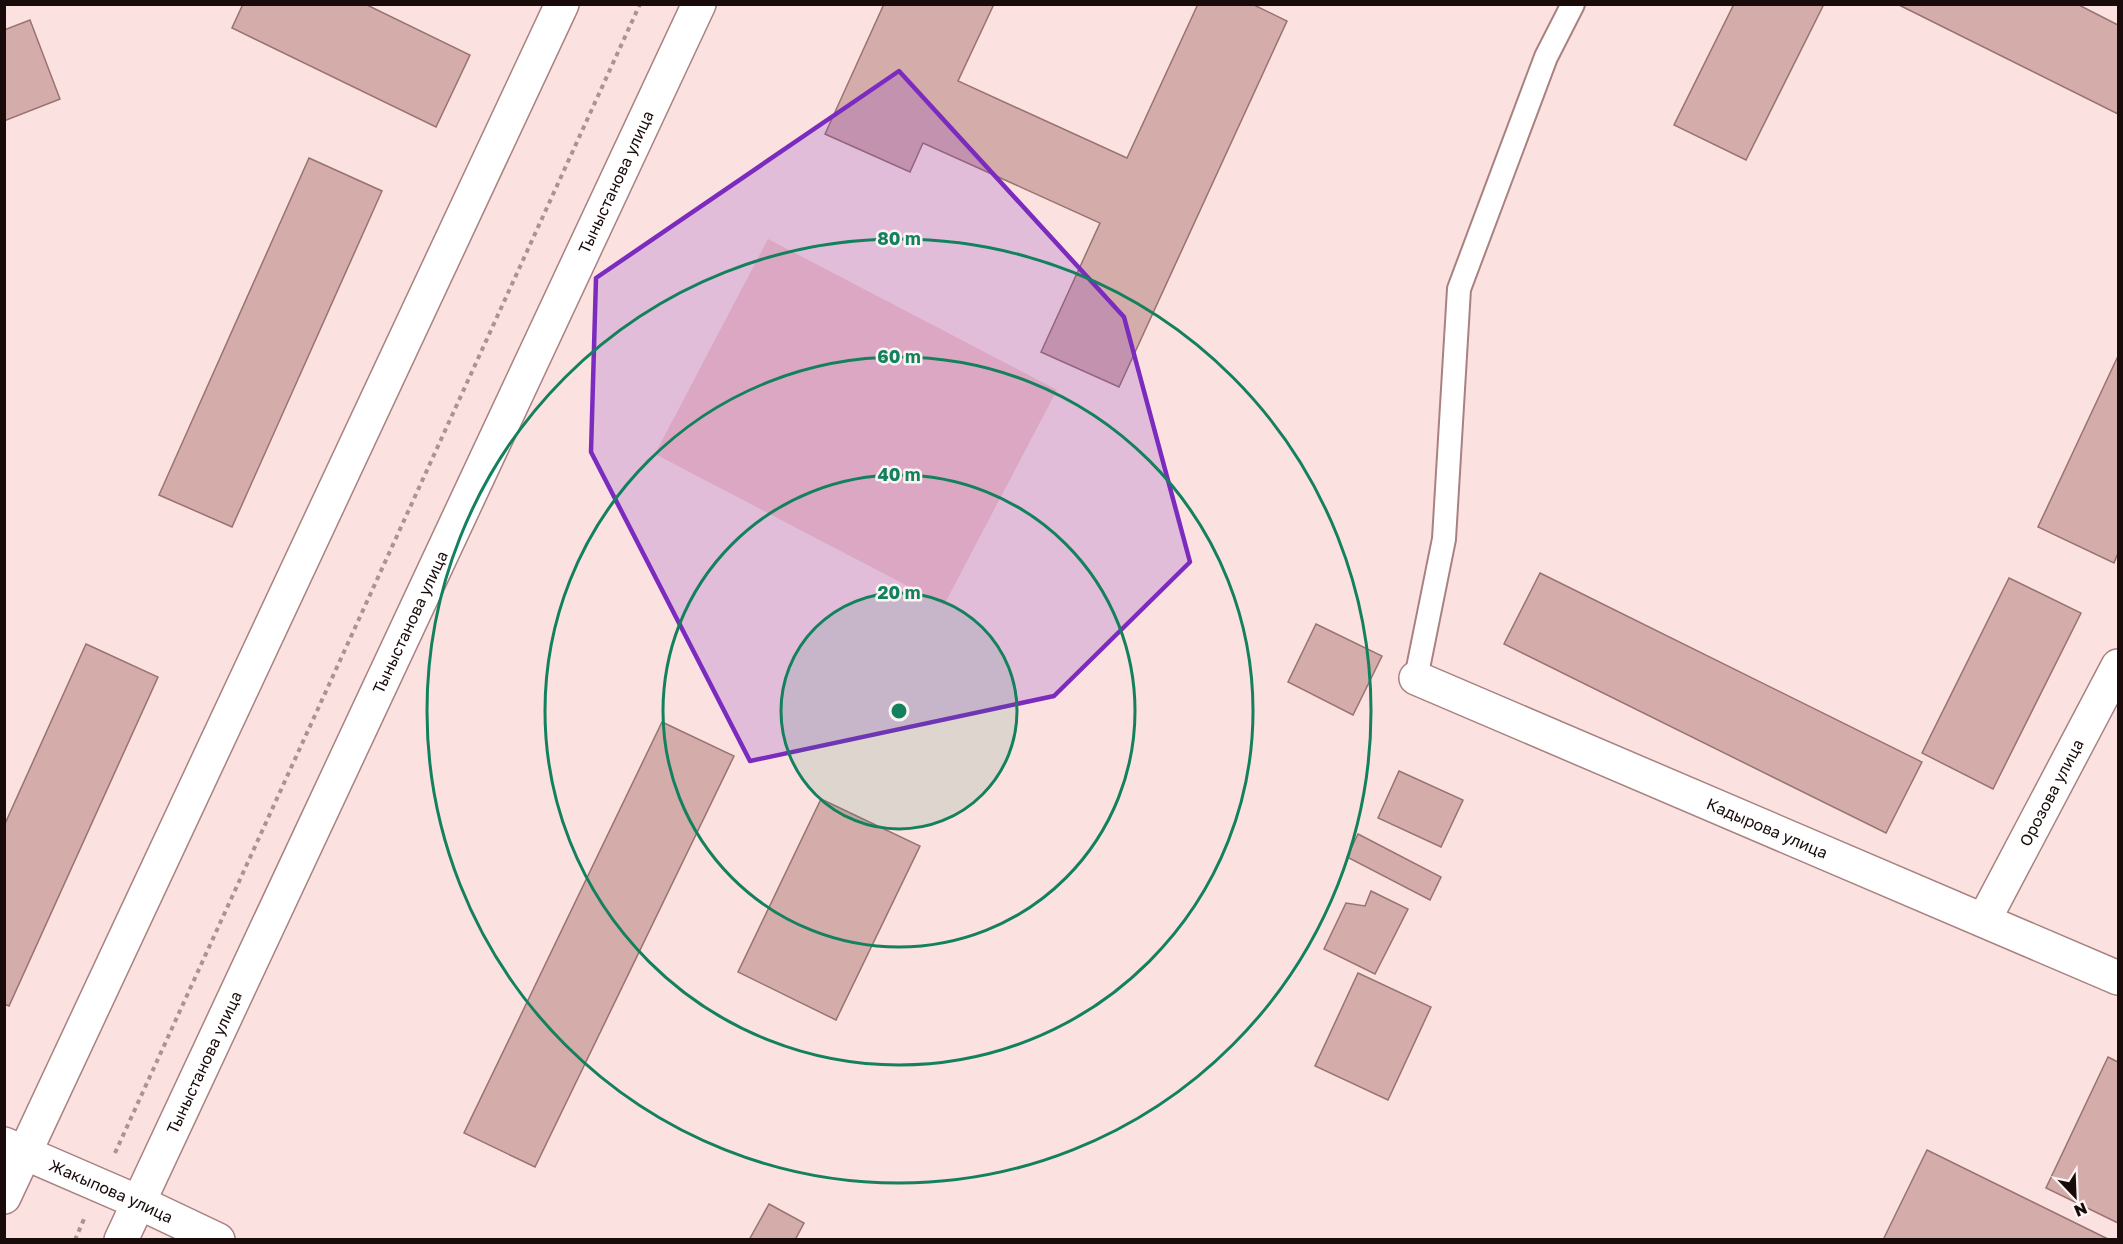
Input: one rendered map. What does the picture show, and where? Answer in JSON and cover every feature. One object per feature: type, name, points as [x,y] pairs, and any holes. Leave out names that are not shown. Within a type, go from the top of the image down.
[{"type":"street","points":[[4,1197],[14,1149],[562,4]]},
{"type":"street","name":"Тыныстанова улица","points":[[121,1239],[699,4]]},
{"type":"street","name":"Орозова улица","points":[[1984,920],[2118,666]]},
{"type":"street","name":"Кадырова улица","points":[[1416,678],[2118,978]]},
{"type":"street","name":"Жакыпова улица","points":[[14,1149],[218,1239]]},
{"type":"lane","points":[[1416,678],[1444,539],[1459,289],[1546,57],[1573,4]]},
{"type":"path","points":[[75,1239],[640,4]]},
{"type":"highlighted area","points":[[899,71],[1124,317],[1190,562],[1054,696],[750,761],[591,452],[596,278]]},
{"type":"shaded area","points":[[768,239],[1057,390],[944,605],[655,454]]},
{"type":"building","points":[[243,4],[365,4],[470,55],[436,127],[232,28]]},
{"type":"building","points":[[884,4],[994,4],[958,81],[1127,158],[1198,4],[1252,4],[1287,21],[1119,387],[1041,352],[1100,223],[923,143],[910,172],[825,134]]},
{"type":"building","points":[[1734,4],[1824,4],[1746,160],[1674,125]]},
{"type":"building","points":[[1897,4],[2077,4],[2118,25],[2118,114]]},
{"type":"building","points":[[30,20],[60,99],[4,121],[4,30]]},
{"type":"building","points":[[309,158],[382,191],[232,527],[159,495]]},
{"type":"building","points":[[2118,356],[2118,553],[2114,563],[2038,527]]},
{"type":"building","points":[[1540,573],[1922,762],[1886,833],[1504,644]]},
{"type":"building","points":[[2009,578],[2081,613],[1993,789],[1922,753]]},
{"type":"building","points":[[1316,624],[1382,656],[1353,715],[1288,682]]},
{"type":"building","points":[[86,644],[158,677],[9,1006],[4,1004],[4,826]]},
{"type":"building","points":[[662,722],[734,756],[535,1167],[464,1133]]},
{"type":"building","points":[[1399,771],[1463,800],[1441,847],[1378,818]]},
{"type":"building","points":[[821,799],[920,846],[836,1020],[738,972]]},
{"type":"building","points":[[1358,834],[1441,877],[1430,900],[1347,857]]},
{"type":"building","points":[[1371,891],[1408,909],[1375,974],[1324,949],[1346,903],[1365,906]]},
{"type":"building","points":[[1358,973],[1431,1007],[1388,1100],[1315,1066]]},
{"type":"building","points":[[2108,1057],[2118,1062],[2118,1223],[2046,1188]]},
{"type":"building","points":[[1927,1150],[2110,1240],[1883,1240]]},
{"type":"building","points":[[769,1204],[804,1223],[795,1240],[749,1240]]}]
